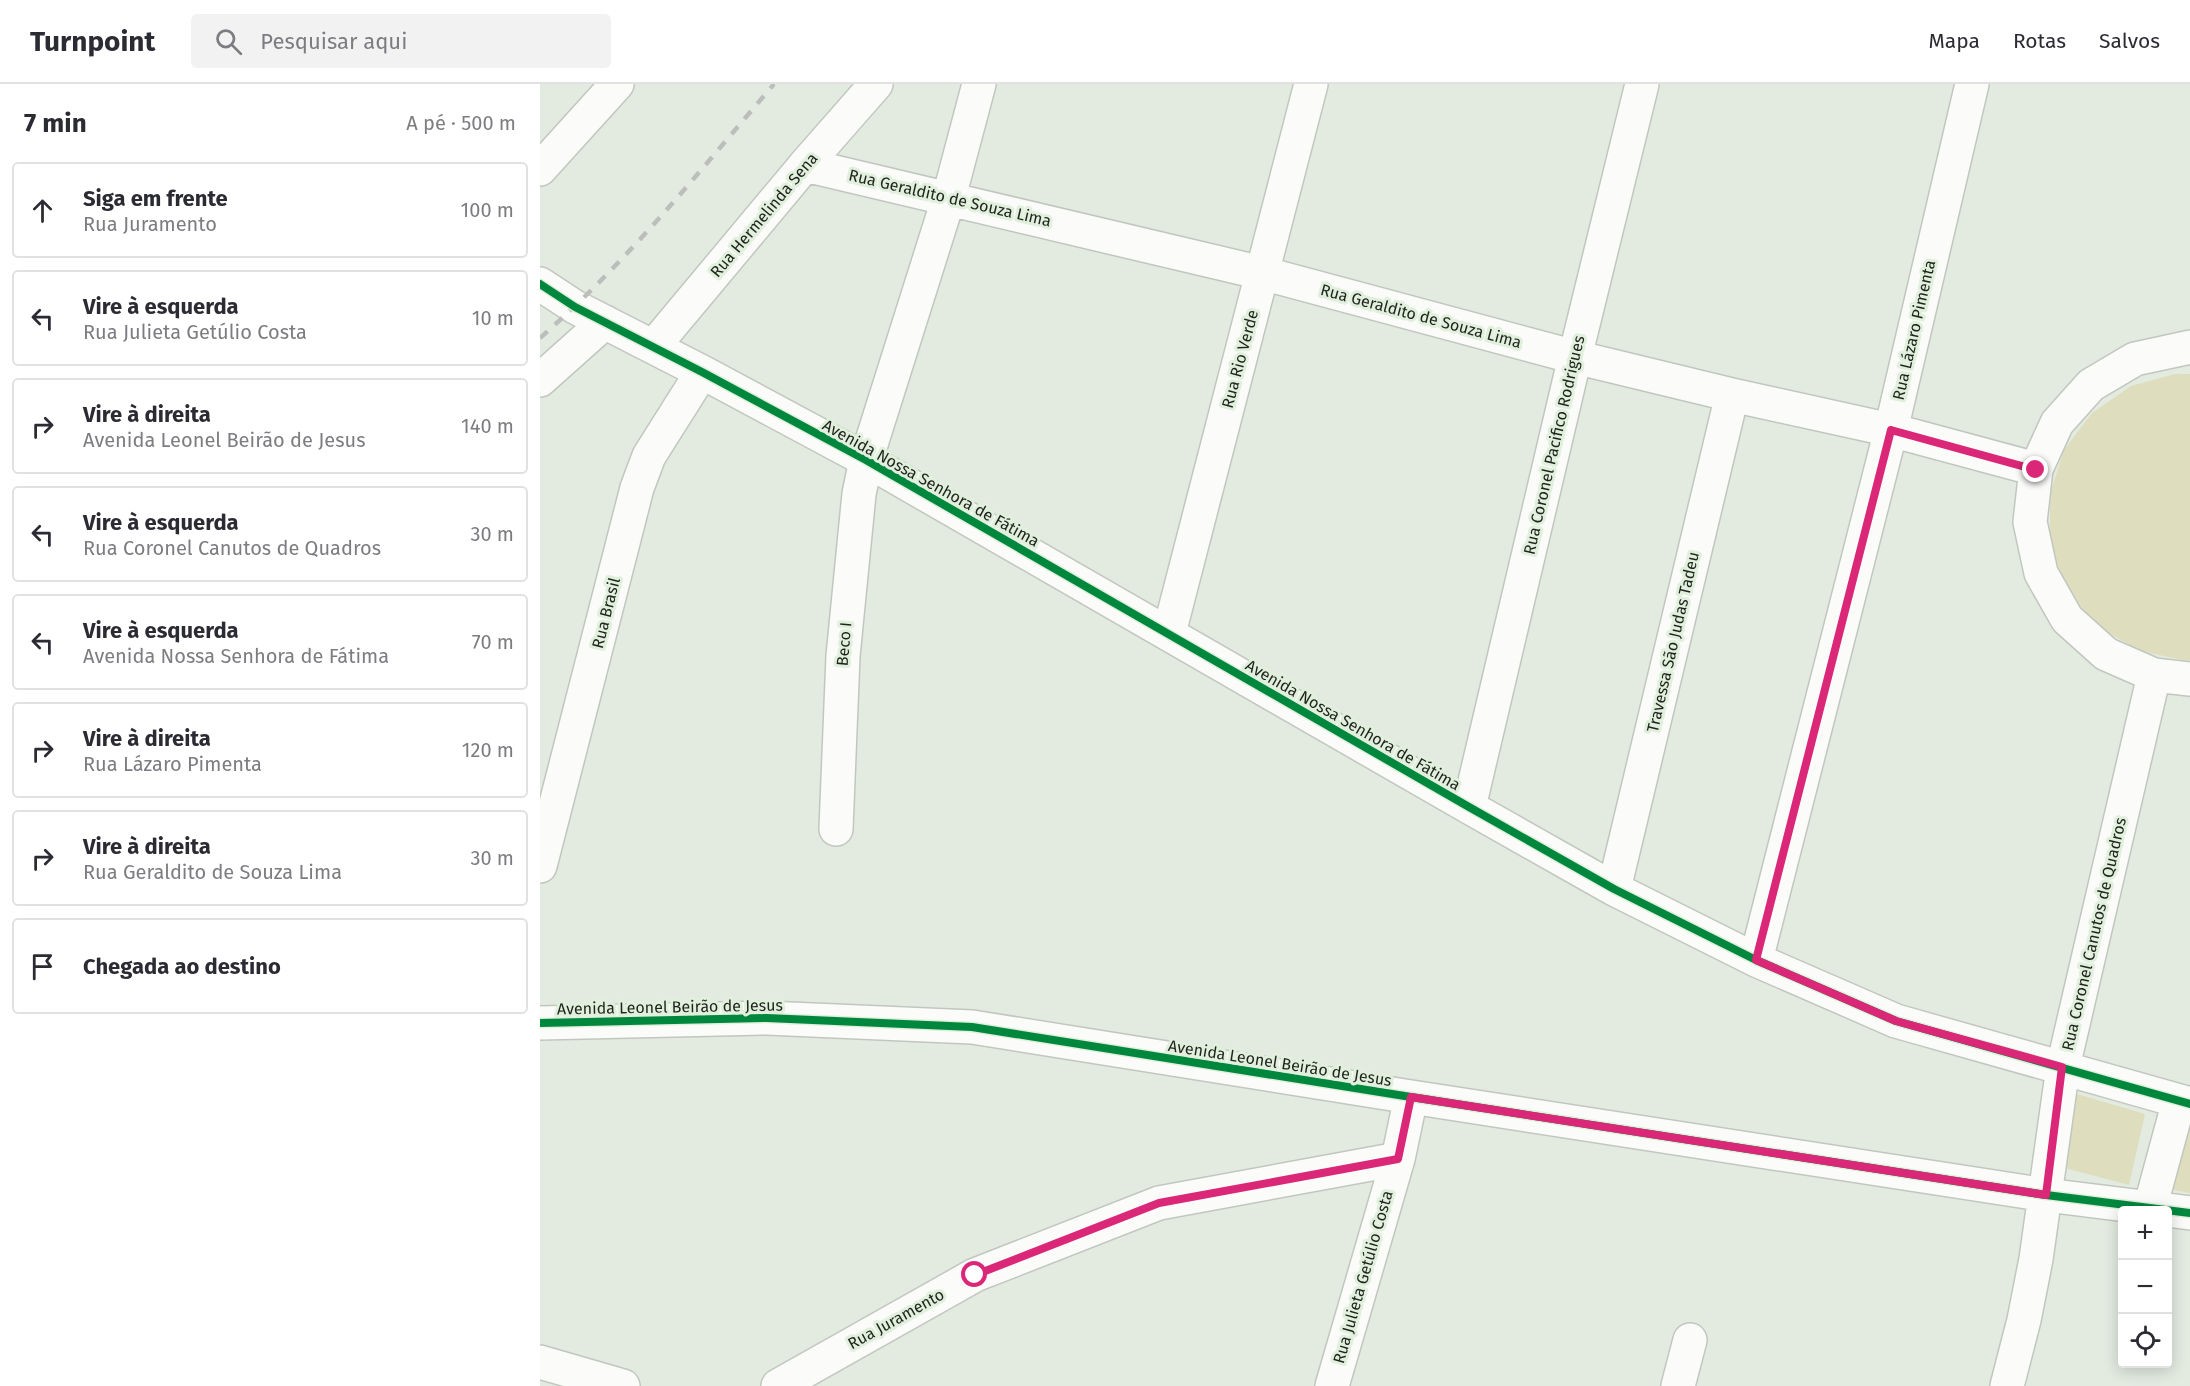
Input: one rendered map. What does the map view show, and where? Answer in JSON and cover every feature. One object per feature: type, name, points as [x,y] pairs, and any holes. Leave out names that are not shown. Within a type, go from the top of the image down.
[{"type":"street","points":[[540,169],[618,84]]},
{"type":"street","name":"Rua Hermelinda Sena","points":[[653,347],[876,84]]},
{"type":"street","name":"Beco I","points":[[836,829],[843,656],[859,494],[866,460],[949,197],[979,84]]},
{"type":"street","name":"Rua Rio Verde","points":[[1169,633],[1311,84]]},
{"type":"street","name":"Rua Coronel Pacifico Rodrigues","points":[[1469,807],[1642,84]]},
{"type":"street","name":"Rua Lázaro Pimenta","points":[[1756,960],[1891,430],[1972,84]]},
{"type":"street","name":"Rua Geraldito de Souza Lima","points":[[805,165],[949,197],[1262,273],[1575,357],[1891,430],[2036,470]]},
{"type":"street","name":"Avenida Nossa Senhora de Fátima","points":[[540,284],[575,307],[866,460],[1614,889],[1756,960],[1896,1021],[2185,1102]]},
{"type":"street","points":[[540,380],[606,322]]},
{"type":"street","points":[[2190,347],[2135,359],[2091,385],[2057,423],[2036,470],[2030,522],[2041,573],[2067,619],[2106,654],[2154,675],[2190,679]]},
{"type":"street","name":"Rua Brasil","points":[[540,866],[637,488],[649,456],[702,372]]},
{"type":"street","name":"Travessa São Judas Tadeu","points":[[1614,889],[1732,395]]},
{"type":"street","name":"Rua Coronel Canutos de Quadros","points":[[2007,1386],[2026,1309],[2046,1195],[2062,1067],[2154,675]]},
{"type":"street","name":"Avenida Leonel Beirão de Jesus","points":[[540,1023],[767,1018],[972,1027],[2046,1195],[2134,1206]]},
{"type":"street","name":"Rua Julieta Getúlio Costa","points":[[1332,1386],[1398,1159],[1411,1097]]},
{"type":"street","points":[[2151,1206],[2185,1102]]},
{"type":"street","name":"Rua Juramento","points":[[778,1386],[975,1275],[1159,1203],[1398,1159]]},
{"type":"street","name":"Avenida Leonel Beirão de Jesus","points":[[2172,1211],[2190,1213]]},
{"type":"street","points":[[1678,1386],[1689,1340]]},
{"type":"street","points":[[540,1362],[623,1386]]},
{"type":"green space","points":[[2175,374],[2190,374],[2190,660],[2187,661],[2140,651],[2097,626],[2067,589],[2050,543],[2050,494],[2064,450],[2092,413],[2131,386]]},
{"type":"green space","points":[[2077,1094],[2145,1114],[2129,1185],[2061,1167]]},
{"type":"green space","points":[[2190,1121],[2190,1193],[2168,1189]]},
{"type":"railway","points":[[540,338],[603,279],[690,183],[774,84]]},
{"type":"cycle path","points":[[540,284],[575,307],[866,460],[1614,889],[1756,960],[1896,1021],[2190,1104]]},
{"type":"cycle path","points":[[540,1023],[767,1018],[972,1027],[2046,1195],[2190,1213]]},
{"type":"route","points":[[975,1275],[1159,1203],[1398,1159],[1411,1097],[2046,1195],[2062,1067],[1896,1021],[1756,960],[1891,430],[2036,470]]}]
